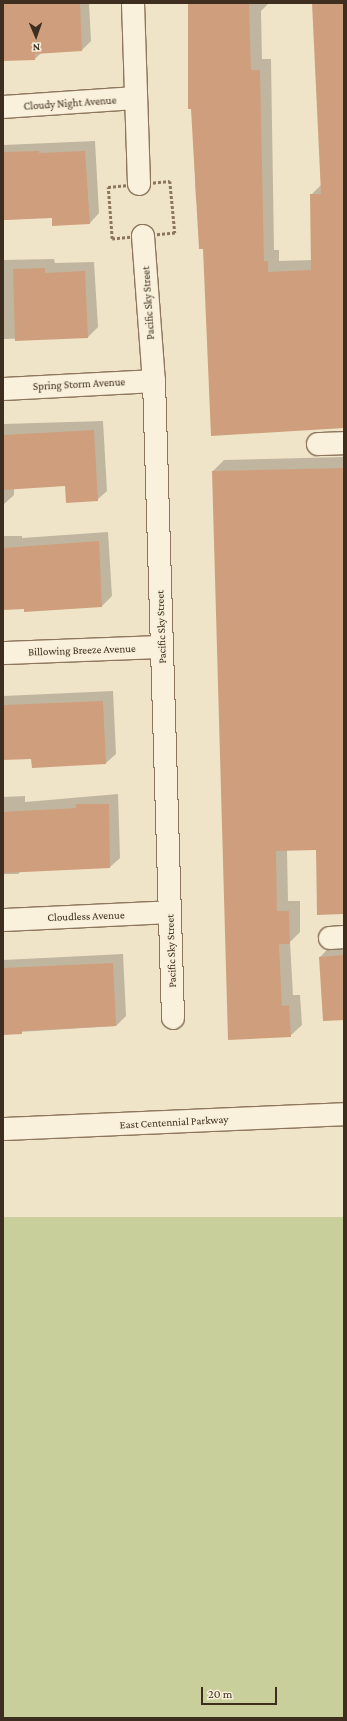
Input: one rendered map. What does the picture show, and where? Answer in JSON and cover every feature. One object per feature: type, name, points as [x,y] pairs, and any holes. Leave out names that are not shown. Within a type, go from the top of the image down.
[{"type":"street","points":[[133,3],[139,184]]},
{"type":"street","name":"Cloudy Night Avenue","points":[[3,107],[136,98]]},
{"type":"street","name":"Pacific Sky Street","points":[[143,236],[154,381],[173,1018]]},
{"type":"street","name":"Spring Storm Avenue","points":[[3,389],[154,381]]},
{"type":"street","points":[[318,444],[344,442]]},
{"type":"street","name":"Billowing Breeze Avenue","points":[[3,653],[162,647]]},
{"type":"street","name":"Cloudless Avenue","points":[[3,920],[170,912]]},
{"type":"street","name":"East Centennial Parkway","points":[[3,1129],[344,1114]]},
{"type":"path","points":[[170,182],[175,233],[143,236],[112,239],[108,187],[170,182]]},
{"type":"green space","points":[[3,1217],[344,1217],[344,1718],[3,1718]]},
{"type":"building","points":[[3,3],[80,3],[82,51],[35,54],[35,60],[3,61]]},
{"type":"building","points":[[188,3],[249,3],[251,70],[260,70],[264,261],[268,261],[268,272],[311,270],[310,194],[321,194],[312,3],[344,3],[344,428],[211,436],[203,249],[199,249],[191,109],[188,109]]},
{"type":"building","points":[[39,151],[39,153],[85,151],[90,224],[52,226],[52,218],[4,220],[3,152]]},
{"type":"building","points":[[45,268],[45,273],[85,271],[88,338],[15,341],[13,269]]},
{"type":"building","points":[[94,430],[98,501],[66,503],[65,486],[3,490],[3,435]]},
{"type":"building","points":[[344,468],[344,914],[317,915],[316,850],[276,851],[277,911],[289,911],[290,944],[279,944],[282,1006],[289,1005],[291,1037],[228,1040],[212,471]]},
{"type":"building","points":[[99,541],[102,607],[24,612],[24,609],[3,610],[3,548]]},
{"type":"building","points":[[103,701],[106,764],[32,768],[31,759],[3,760],[3,705]]},
{"type":"building","points":[[76,804],[109,804],[110,868],[3,873],[3,812],[76,808]]},
{"type":"building","points":[[344,955],[344,1020],[323,1021],[319,957]]},
{"type":"building","points":[[113,963],[116,1026],[22,1031],[22,1034],[3,1035],[3,968]]}]
